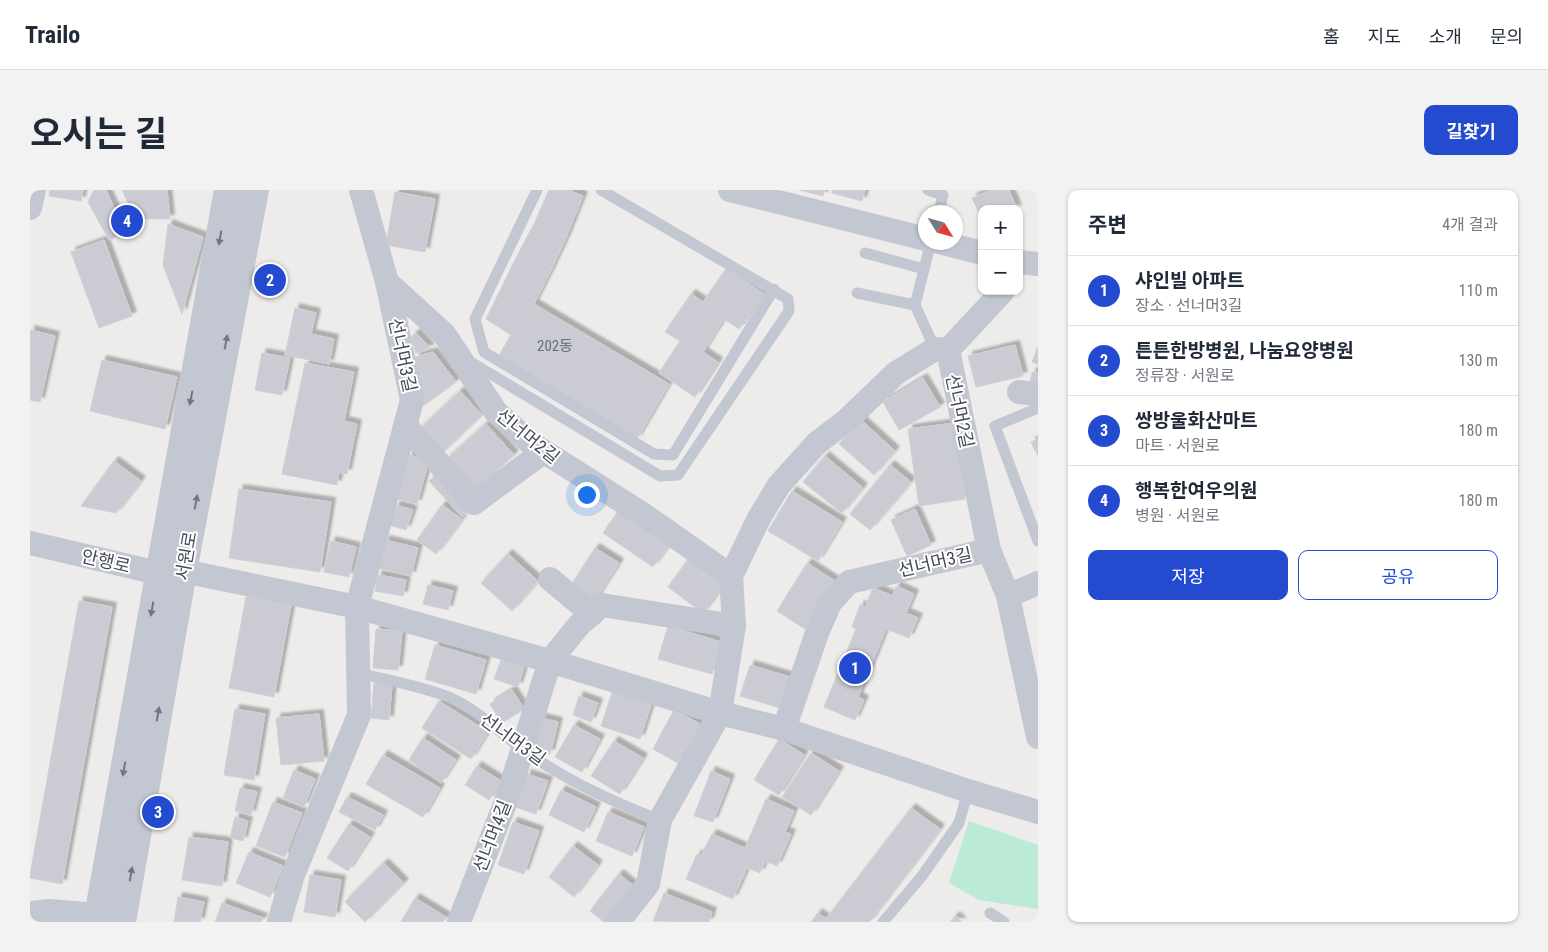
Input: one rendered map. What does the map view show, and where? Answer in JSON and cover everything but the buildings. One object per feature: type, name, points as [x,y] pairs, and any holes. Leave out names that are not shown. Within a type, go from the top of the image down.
[{"type":"street","points":[[30,208],[34,190]]},
{"type":"street","name":"서원로","points":[[106,920],[170,572],[228,190]]},
{"type":"street","name":"서원로","points":[[170,572],[254,190]]},
{"type":"street","points":[[361,190],[387,282]]},
{"type":"street","points":[[730,190],[772,195],[918,237]]},
{"type":"street","points":[[963,248],[978,252]]},
{"type":"street","name":"선너머2길","points":[[387,282],[444,334],[496,412],[543,452],[647,517],[731,576]]},
{"type":"street","name":"선너머3길","points":[[280,919],[293,875],[359,715],[357,607],[412,400],[387,282]]},
{"type":"street","name":"선너머2길","points":[[989,550],[942,350],[999,295]]},
{"type":"street","points":[[618,922],[648,884],[660,820],[720,713],[734,626],[731,576],[759,518],[779,485],[817,443],[847,420],[896,373],[942,350]]},
{"type":"street","points":[[406,426],[474,503],[543,452]]},
{"type":"street","name":"안행로","points":[[30,542],[170,572]]},
{"type":"street","name":"선너머3길","points":[[784,729],[817,633],[830,603],[849,582],[989,550],[1008,596],[1038,738]]},
{"type":"street","points":[[170,572],[357,607],[550,661],[720,713],[784,729],[968,791],[1038,812]]},
{"type":"street","points":[[550,578],[592,614]]},
{"type":"street","points":[[1008,596],[1038,583]]},
{"type":"street","points":[[550,661],[579,625],[602,605],[734,626]]},
{"type":"street","name":"선너머4길","points":[[459,922],[508,796],[550,661]]},
{"type":"street","points":[[36,908],[106,920]]},
{"type":"lane","points":[[538,190],[475,319],[484,352],[654,454],[673,455],[774,289]]},
{"type":"lane","points":[[457,354],[660,476],[678,475],[789,311],[788,299],[774,289],[601,190]]},
{"type":"lane","points":[[928,190],[943,195],[941,205]]},
{"type":"lane","points":[[929,250],[915,305],[942,350]]},
{"type":"lane","points":[[865,253],[924,269]]},
{"type":"lane","points":[[857,293],[915,305]]},
{"type":"lane","points":[[1038,408],[995,426],[1038,541]]},
{"type":"lane","name":"선너머3길","points":[[359,673],[450,698],[485,717],[523,750],[614,803],[660,820]]},
{"type":"lane","points":[[883,922],[922,876],[959,824],[968,791]]},
{"type":"lane","points":[[990,913],[1004,922]]},
{"type":"green space","points":[[969,821],[1038,845],[1038,909],[979,900],[949,883]]},
{"type":"place","name":"행복한여우의원","points":[[127,221]]},
{"type":"place","name":"튼튼한방병원, 나눔요양병원","points":[[270,280]]},
{"type":"place","name":"샤인빌 아파트","points":[[855,668]]},
{"type":"place","name":"쌍방울화산마트","points":[[158,812]]}]
